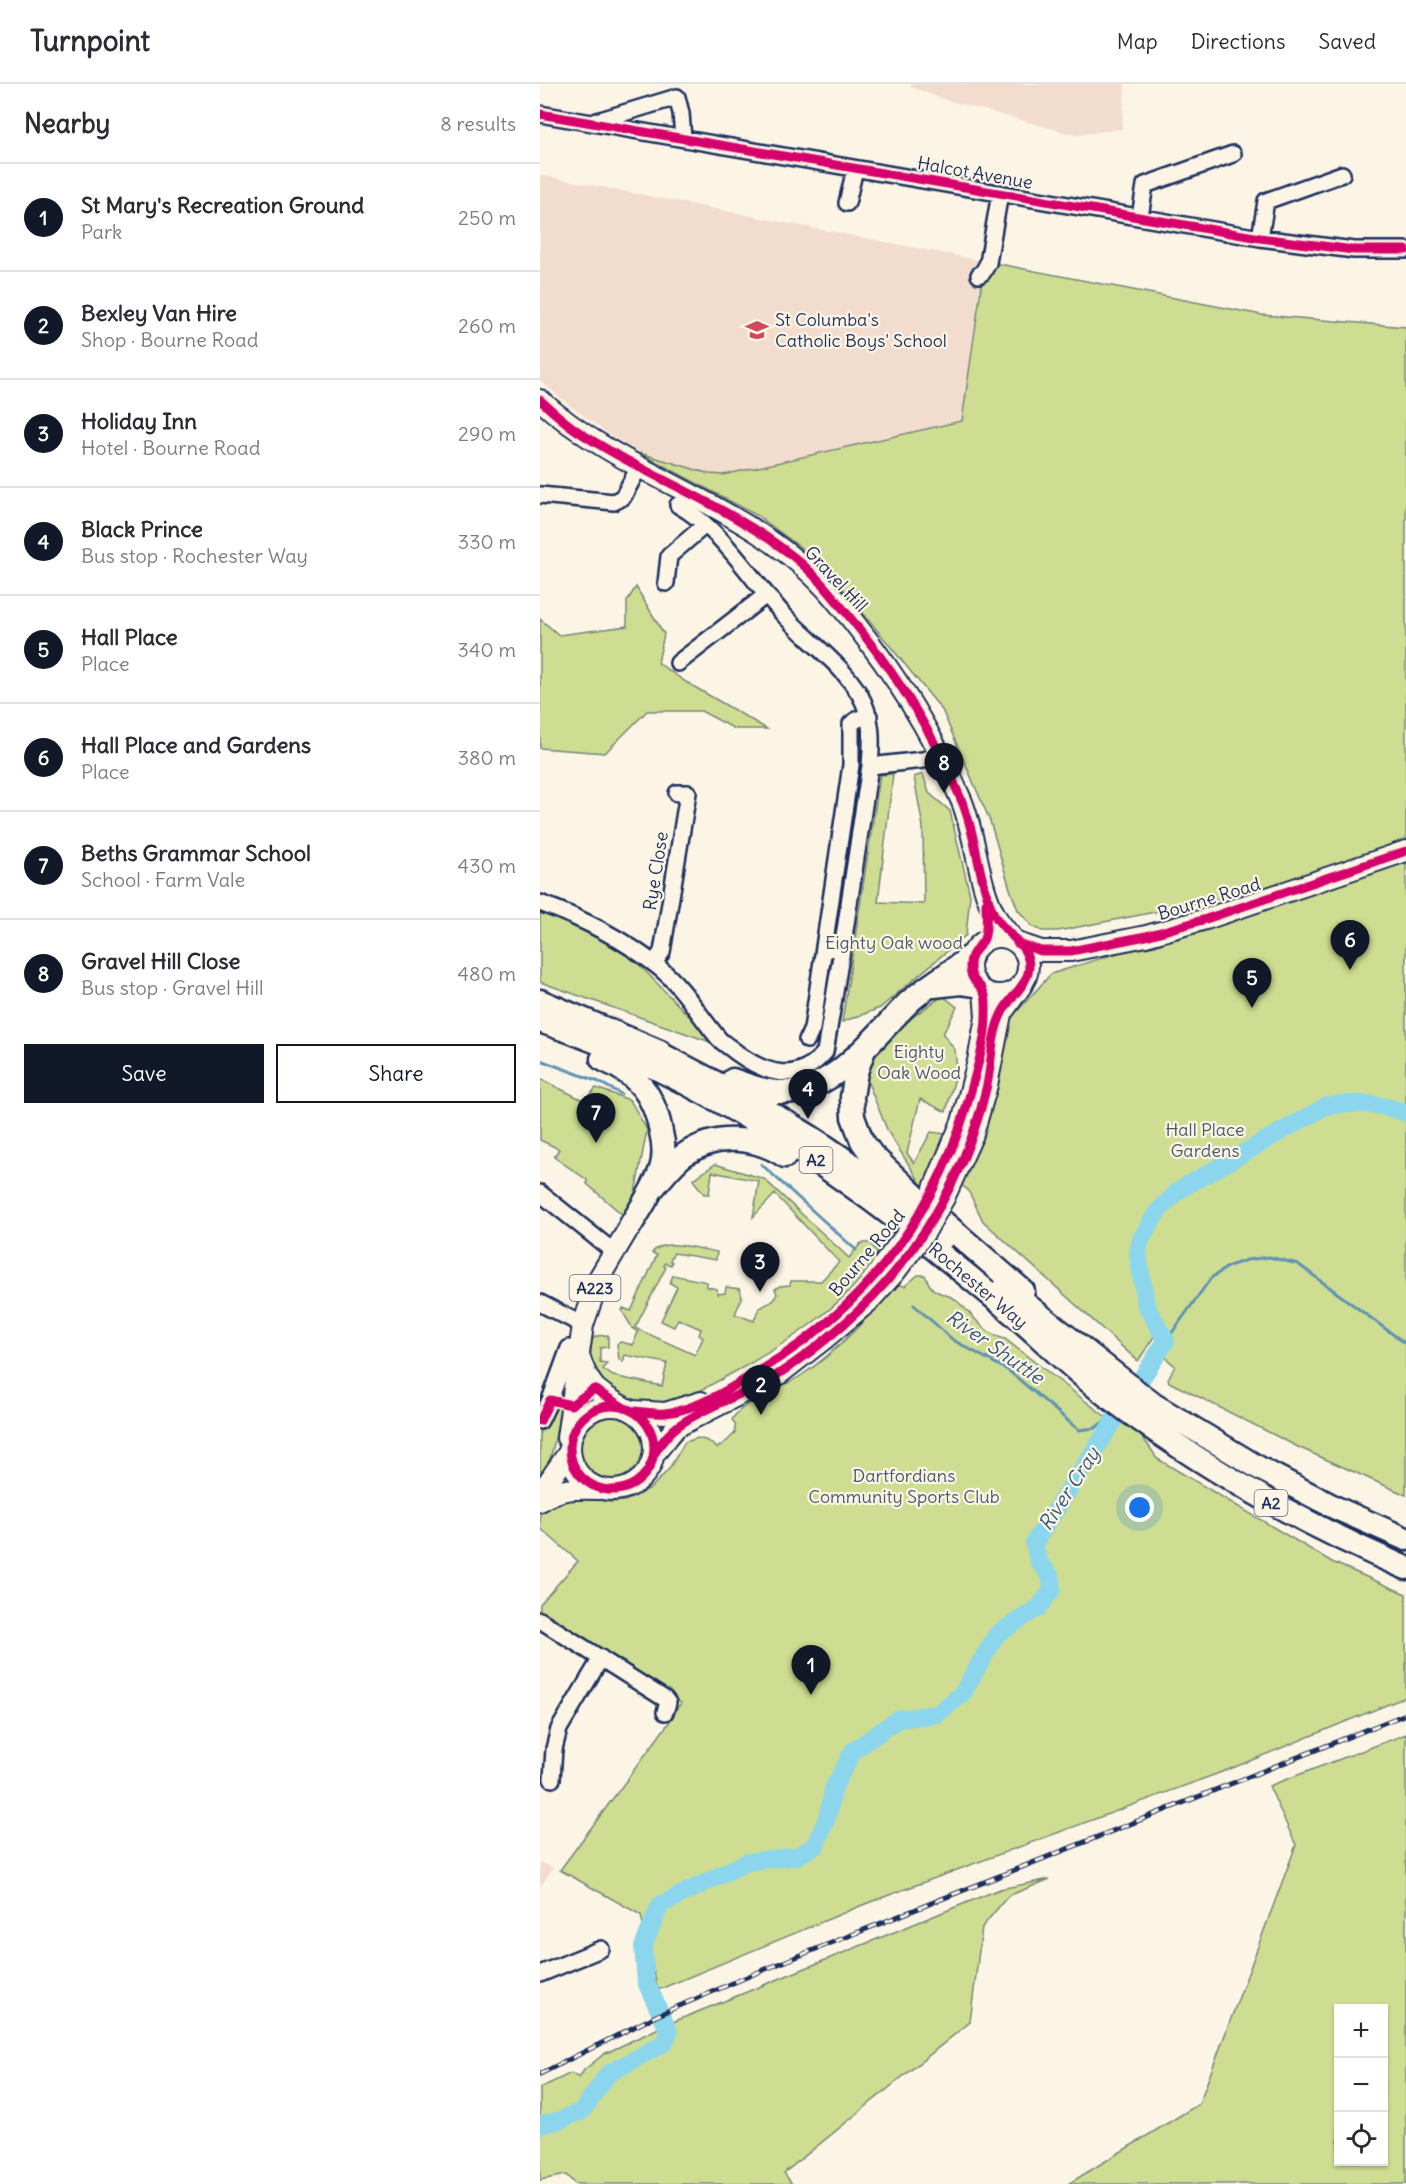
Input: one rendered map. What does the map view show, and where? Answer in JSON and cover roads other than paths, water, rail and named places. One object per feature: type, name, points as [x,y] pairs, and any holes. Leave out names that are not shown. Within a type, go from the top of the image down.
[{"type":"highway","points":[[645,1046],[759,1089],[778,1092],[803,1089],[829,1078],[845,1066],[911,1000],[950,974],[977,948]]},
{"type":"highway","points":[[930,987],[961,983],[980,988]]},
{"type":"highway","name":"A2","points":[[540,1001],[645,1046]]},
{"type":"highway","name":"Rochester Way","points":[[540,1021],[638,1061],[698,1090],[816,1160],[936,1249],[1107,1396],[1149,1414],[1336,1508],[1406,1539]]},
{"type":"highway","points":[[540,1034],[619,1067],[647,1091],[658,1114],[664,1150],[661,1170],[652,1189]]},
{"type":"highway","name":"Rochester Way","points":[[645,1046],[753,1102],[884,1188],[1024,1304],[1058,1327],[1116,1374],[1149,1414],[1234,1482],[1299,1519],[1406,1568]]},
{"type":"highway","points":[[865,1046],[856,1072],[852,1096],[853,1117],[862,1141],[910,1191],[1026,1293],[1058,1327]]},
{"type":"highway","points":[[652,1189],[684,1155],[704,1145],[725,1140],[747,1140],[764,1145],[777,1151],[882,1221],[1031,1341],[1057,1355]]},
{"type":"highway","name":"A223","points":[[630,1226],[652,1189]]},
{"type":"main road","name":"Gravel Hill","points":[[540,400],[577,431],[768,538],[818,579],[886,665],[941,755],[968,820],[993,913],[1016,942]]},
{"type":"main road","name":"Bourne Road","points":[[1016,942],[1041,951],[1071,951],[1146,936],[1206,919],[1406,851]]},
{"type":"main road","name":"Gravel Hill","points":[[977,948],[987,923],[985,890]]},
{"type":"main road","points":[[998,936],[1016,942],[1027,956],[1029,966],[1024,980],[1008,994],[1000,995],[980,988],[970,971],[977,948],[998,936]]},
{"type":"main road","name":"Bourne Road","points":[[628,1409],[665,1413],[678,1411],[705,1401],[740,1383],[788,1353],[823,1327],[889,1268],[924,1232],[938,1195],[973,1134],[987,1085],[1001,1014],[1024,980],[1037,967],[1071,951]]},
{"type":"main road","name":"Bourne Road","points":[[938,1195],[940,1177],[965,1112],[978,1061],[986,1017],[980,988]]},
{"type":"main road","name":"A223","points":[[569,1450],[567,1434],[574,1352],[599,1278],[630,1226]]},
{"type":"main road","name":"Bourne Road","points":[[655,1453],[676,1427],[779,1374],[824,1339],[869,1301],[889,1268]]},
{"type":"main road","name":"A223","points":[[574,1352],[586,1379],[594,1389],[628,1409]]},
{"type":"main road","points":[[540,1489],[547,1484],[569,1450],[578,1425],[585,1416],[608,1407],[628,1409],[643,1419],[650,1429],[655,1453],[651,1465],[635,1483],[612,1491],[567,1489],[555,1492],[540,1502]]},
{"type":"main road","points":[[569,1450],[572,1466],[579,1476],[588,1484],[599,1489]]},
{"type":"street","name":"Halcot Avenue","points":[[595,122],[677,97],[683,138]]},
{"type":"street","name":"Halcot Avenue","points":[[540,114],[1260,238],[1354,249],[1406,250]]},
{"type":"street","points":[[1140,217],[1145,185],[1233,154]]},
{"type":"street","points":[[847,203],[855,169]]},
{"type":"street","points":[[1260,238],[1266,201],[1342,174]]},
{"type":"street","name":"Halcot Avenue","points":[[979,275],[988,263],[1000,193]]},
{"type":"street","points":[[540,495],[614,502],[623,497],[639,467]]},
{"type":"street","points":[[540,903],[568,914],[630,946],[654,963],[679,985],[720,1040],[749,1062],[775,1073],[795,1073],[815,1064],[825,1052],[870,766],[872,741],[869,716],[850,680],[825,652],[786,618],[719,537],[692,513],[678,505]]},
{"type":"street","points":[[666,583],[669,556],[705,525]]},
{"type":"street","points":[[678,663],[766,595]]},
{"type":"street","points":[[807,1040],[812,1029],[851,765],[851,724],[869,716]]},
{"type":"street","points":[[870,766],[923,760],[941,755]]},
{"type":"street","name":"Rye Close","points":[[654,963],[662,952],[688,793],[677,793]]},
{"type":"street","points":[[824,947],[842,950]]},
{"type":"street","points":[[540,1193],[614,1252]]},
{"type":"street","points":[[540,1303],[583,1325]]},
{"type":"street","points":[[540,1421],[544,1403],[574,1352]]},
{"type":"street","points":[[540,1620],[665,1699],[668,1703],[665,1712]]},
{"type":"street","points":[[552,1779],[554,1749],[559,1729],[601,1658]]},
{"type":"street","points":[[540,1974],[601,1949]]},
{"type":"waterway","name":"River Shuttle","points":[[540,1060],[599,1082],[621,1094]]},
{"type":"waterway","name":"River Cray","points":[[540,2125],[582,2111],[608,2074],[664,2043],[669,2032],[646,1982],[643,1947],[660,1905],[747,1862],[797,1856],[816,1845],[828,1815],[834,1787],[853,1751],[898,1719],[937,1714],[962,1694],[997,1634],[1038,1608],[1052,1590],[1051,1577],[1038,1560],[1034,1543],[1166,1341],[1146,1305],[1138,1254],[1141,1239],[1158,1211],[1179,1190],[1326,1106],[1366,1104],[1406,1113]]},
{"type":"waterway","name":"River Shuttle","points":[[761,1164],[856,1250]]},
{"type":"waterway","points":[[1166,1341],[1211,1278],[1229,1266],[1247,1260],[1269,1257],[1298,1264],[1406,1344]]},
{"type":"waterway","name":"River Shuttle","points":[[914,1305],[953,1340],[1009,1371],[1079,1430],[1095,1428],[1116,1413]]},
{"type":"railway","points":[[540,2074],[656,2016],[756,1973],[1406,1714]]},
{"type":"place","name":"St Columba's Catholic Boys' School","points":[[757,330]]},
{"type":"place","name":"Gravel Hill Close","points":[[944,793]]},
{"type":"place","name":"Hall Place and Gardens","points":[[1350,970]]},
{"type":"place","name":"Hall Place","points":[[1252,1008]]},
{"type":"place","name":"Black Prince","points":[[808,1119]]},
{"type":"place","name":"Beths Grammar School","points":[[596,1143]]},
{"type":"place","name":"Holiday Inn","points":[[760,1292]]},
{"type":"place","name":"Bexley Van Hire","points":[[761,1415]]},
{"type":"place","name":"St Mary's Recreation Ground","points":[[811,1695]]},
{"type":"park label","name":"Eighty Oak wood","points":[[894,943]]},
{"type":"park label","name":"Eighty Oak Wood","points":[[919,1062]]},
{"type":"park label","name":"Hall Place Gardens","points":[[1205,1140]]},
{"type":"park label","name":"Dartfordians Community Sports Club","points":[[904,1486]]}]
